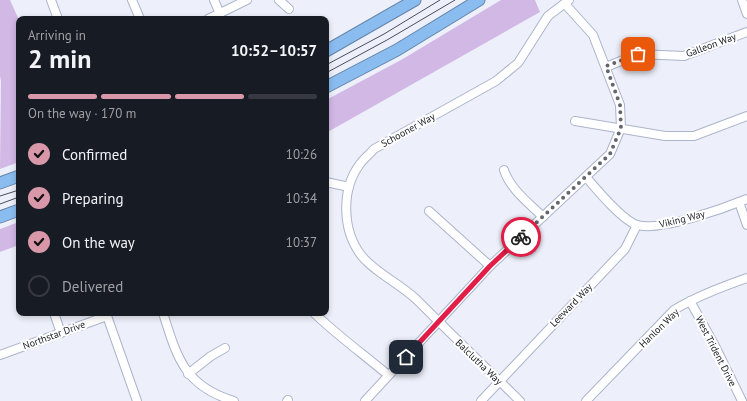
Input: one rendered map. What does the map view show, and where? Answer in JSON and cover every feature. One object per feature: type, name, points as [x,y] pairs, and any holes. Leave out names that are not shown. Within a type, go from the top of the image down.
[{"type":"highway","points":[[329,49],[415,0]]},
{"type":"highway","points":[[329,85],[397,50],[480,0]]},
{"type":"highway","points":[[0,183],[16,177]]},
{"type":"highway","points":[[0,217],[16,211]]},
{"type":"street","points":[[50,0],[57,16]]},
{"type":"street","points":[[132,0],[139,16]]},
{"type":"street","points":[[214,0],[220,14]]},
{"type":"street","points":[[215,16],[247,0]]},
{"type":"street","points":[[279,0],[289,9]]},
{"type":"street","points":[[742,0],[747,14]]},
{"type":"street","points":[[364,401],[490,266],[610,154],[621,128],[620,105],[594,35],[567,2]]},
{"type":"street","name":"Schooner Way","points":[[439,322],[408,292],[361,255],[348,232],[345,209],[349,187],[359,164],[374,149],[496,81],[518,63],[548,16],[567,2]]},
{"type":"street","name":"Galleon Way","points":[[606,66],[638,54],[684,56],[747,32]]},
{"type":"street","points":[[575,122],[665,136],[694,136],[747,116]]},
{"type":"street","points":[[504,170],[506,178],[513,187],[542,217]]},
{"type":"street","points":[[586,177],[618,212],[637,225]]},
{"type":"street","points":[[329,183],[349,187]]},
{"type":"street","name":"Viking Way","points":[[637,225],[659,226],[677,222],[747,199]]},
{"type":"street","points":[[739,202],[747,225]]},
{"type":"street","points":[[429,211],[490,266]]},
{"type":"street","name":"Leeward Way","points":[[481,401],[625,249],[637,225]]},
{"type":"street","name":"Hanlon Way","points":[[586,401],[674,310],[705,293],[747,278]]},
{"type":"street","name":"West Trident Drive","points":[[690,301],[715,346],[742,401]]},
{"type":"street","points":[[55,316],[61,332]]},
{"type":"street","name":"Northstar Drive","points":[[0,355],[103,316]]},
{"type":"street","points":[[106,316],[137,401]]},
{"type":"street","points":[[164,316],[175,350],[188,374],[219,399],[234,401]]},
{"type":"street","points":[[317,316],[333,331],[388,375]]},
{"type":"street","name":"Balclutha Way","points":[[439,322],[520,401]]},
{"type":"street","points":[[188,374],[211,356],[225,348]]},
{"type":"shaded area","points":[[0,0],[10,0],[17,16],[16,163],[0,169],[1,81]]},
{"type":"shaded area","points":[[501,0],[535,0],[540,12],[329,131],[329,98],[401,60]]},
{"type":"shaded area","points":[[16,223],[16,246],[0,252],[0,229]]},
{"type":"tram line","points":[[329,63],[384,34],[440,0]]},
{"type":"tram line","points":[[329,71],[387,40],[455,0]]},
{"type":"tram line","points":[[0,196],[16,191]]},
{"type":"tram line","points":[[0,204],[16,198]]},
{"type":"way so far","points":[[521,237],[610,154],[621,128],[620,105],[606,66],[638,54]]},
{"type":"route","points":[[406,357],[490,266],[521,237]]}]
